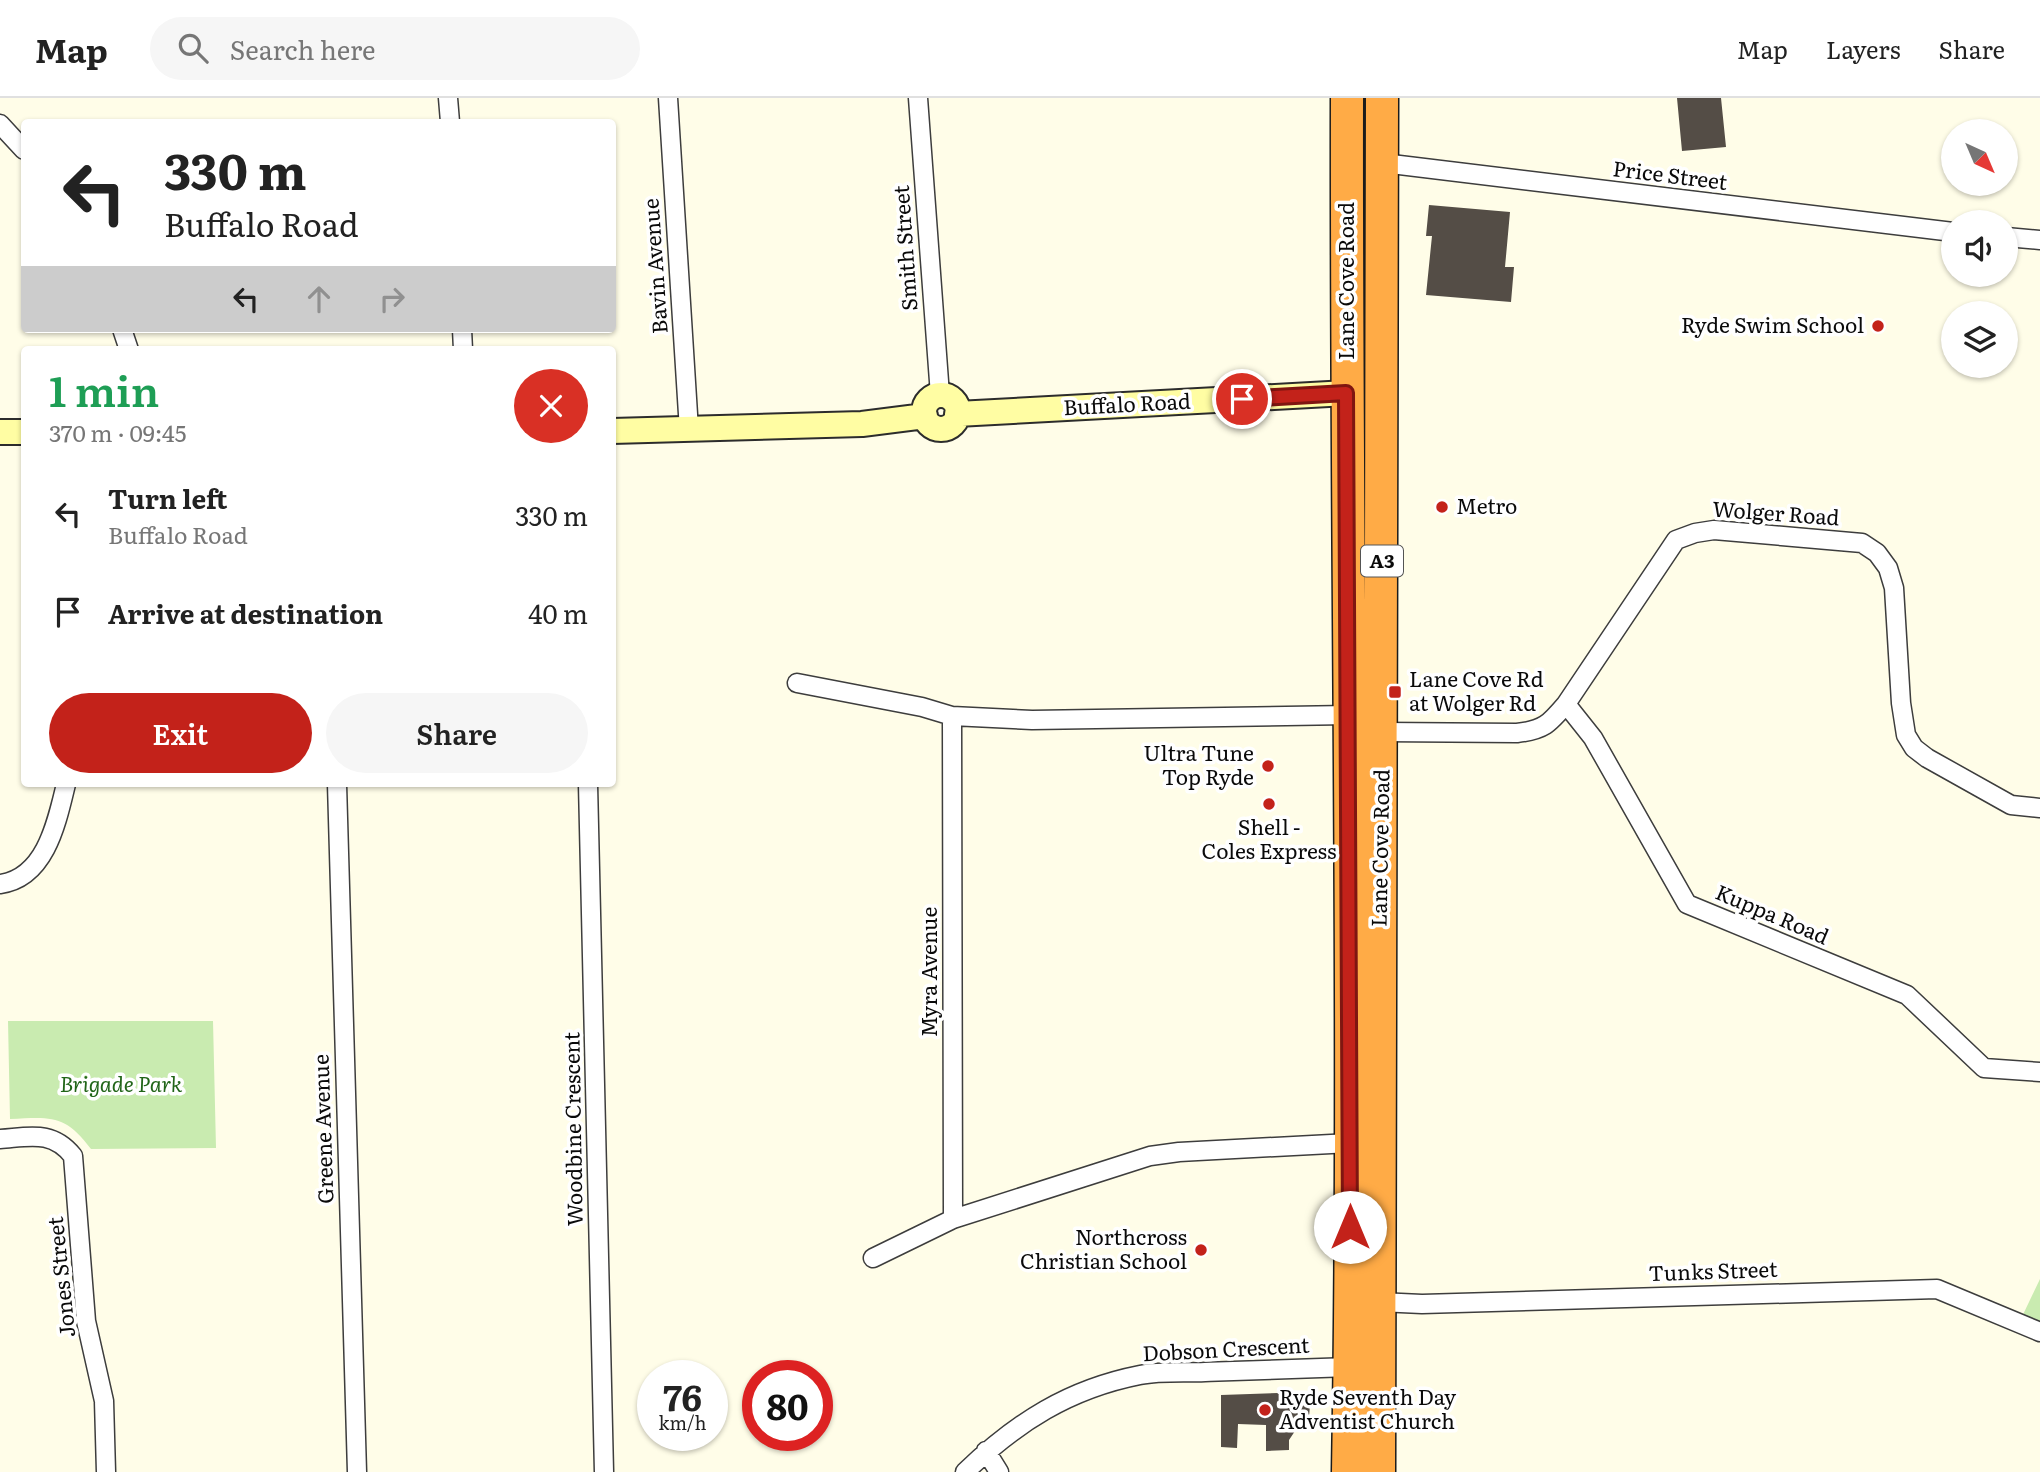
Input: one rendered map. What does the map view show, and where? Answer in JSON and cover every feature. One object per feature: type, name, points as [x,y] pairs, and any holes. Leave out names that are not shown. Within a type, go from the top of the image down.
[{"type":"highway","name":"Lane Cove Road","points":[[1347,98],[1350,1143],[1348,1472]]},
{"type":"highway","name":"Lane Cove Road","points":[[1379,1472],[1382,98]]},
{"type":"highway","name":"Buffalo Road","points":[[1346,393],[1381,391]]},
{"type":"street","points":[[448,98],[450,119]]},
{"type":"street","name":"Bavin Avenue","points":[[668,98],[689,430]]},
{"type":"street","name":"Smith Street","points":[[918,98],[940,396]]},
{"type":"street","points":[[0,124],[21,147]]},
{"type":"street","name":"Price Street","points":[[1382,163],[1941,231]]},
{"type":"street","points":[[2018,238],[2040,240]]},
{"type":"street","name":"Buffalo Road","points":[[957,414],[1346,393]]},
{"type":"street","points":[[940,396],[946,396],[955,403],[957,414],[949,427],[939,429],[930,425],[925,416],[926,404],[940,396]]},
{"type":"street","points":[[616,431],[862,424],[925,416]]},
{"type":"street","points":[[0,432],[21,432]]},
{"type":"street","name":"Wolger Road","points":[[1382,732],[1517,733],[1536,731],[1549,724],[1566,704],[1676,540],[1714,530],[1862,543],[1877,553],[1888,568],[1894,588],[1901,702],[1906,735],[1914,748],[2011,806],[2040,808]]},
{"type":"street","points":[[797,683],[922,707],[952,716],[1032,720],[1349,715]]},
{"type":"street","name":"Kuppa Road","points":[[1566,704],[1593,738],[1687,904],[1907,995],[1984,1068],[2040,1072]]},
{"type":"street","name":"Myra Avenue","points":[[952,716],[953,1219]]},
{"type":"street","points":[[0,884],[23,876],[38,861],[51,839],[65,787]]},
{"type":"street","name":"Greene Avenue","points":[[337,787],[357,1472]]},
{"type":"street","name":"Woodbine Crescent","points":[[588,787],[604,1472]]},
{"type":"street","name":"Jones Street","points":[[0,1139],[43,1136],[55,1140],[73,1156],[86,1321],[104,1401],[106,1472]]},
{"type":"street","points":[[873,1258],[953,1219],[1150,1156],[1350,1143]]},
{"type":"street","name":"Tunks Street","points":[[1379,1302],[1422,1304],[1937,1289],[2040,1332]]},
{"type":"street","name":"Dobson Crescent","points":[[965,1472],[986,1451],[1038,1413],[1070,1396],[1107,1382],[1144,1374],[1350,1367]]},
{"type":"street","points":[[986,1451],[999,1472]]},
{"type":"green space","name":"Brigade Park","points":[[8,1021],[213,1021],[216,1148],[91,1149],[73,1129],[56,1120],[10,1119]]},
{"type":"green space","points":[[2040,1279],[2040,1332],[2019,1323]]},
{"type":"building","points":[[1677,98],[1721,98],[1726,147],[1682,151]]},
{"type":"building","points":[[1429,205],[1510,212],[1505,267],[1514,267],[1511,302],[1426,295],[1432,236],[1426,236]]},
{"type":"building","name":"Ryde Seventh Day Adventist Church","points":[[1311,1392],[1308,1430],[1295,1431],[1289,1440],[1289,1450],[1266,1451],[1266,1425],[1238,1424],[1237,1448],[1221,1447],[1221,1395]]},
{"type":"place","name":"Ryde Swim School","points":[[1878,326]]},
{"type":"place","name":"Metro","points":[[1442,507]]},
{"type":"place","name":"Lane Cove Rd at Wolger Rd","points":[[1395,692]]},
{"type":"place","name":"Ultra Tune Top Ryde","points":[[1268,766]]},
{"type":"place","name":"Shell - Coles Express","points":[[1269,804]]},
{"type":"place","name":"Northcross Christian School","points":[[1201,1250]]},
{"type":"place","name":"Ryde Seventh Day Adventist Church","points":[[1265,1410]]},
{"type":"route","points":[[1242,399],[1346,393],[1350,1227]]}]
